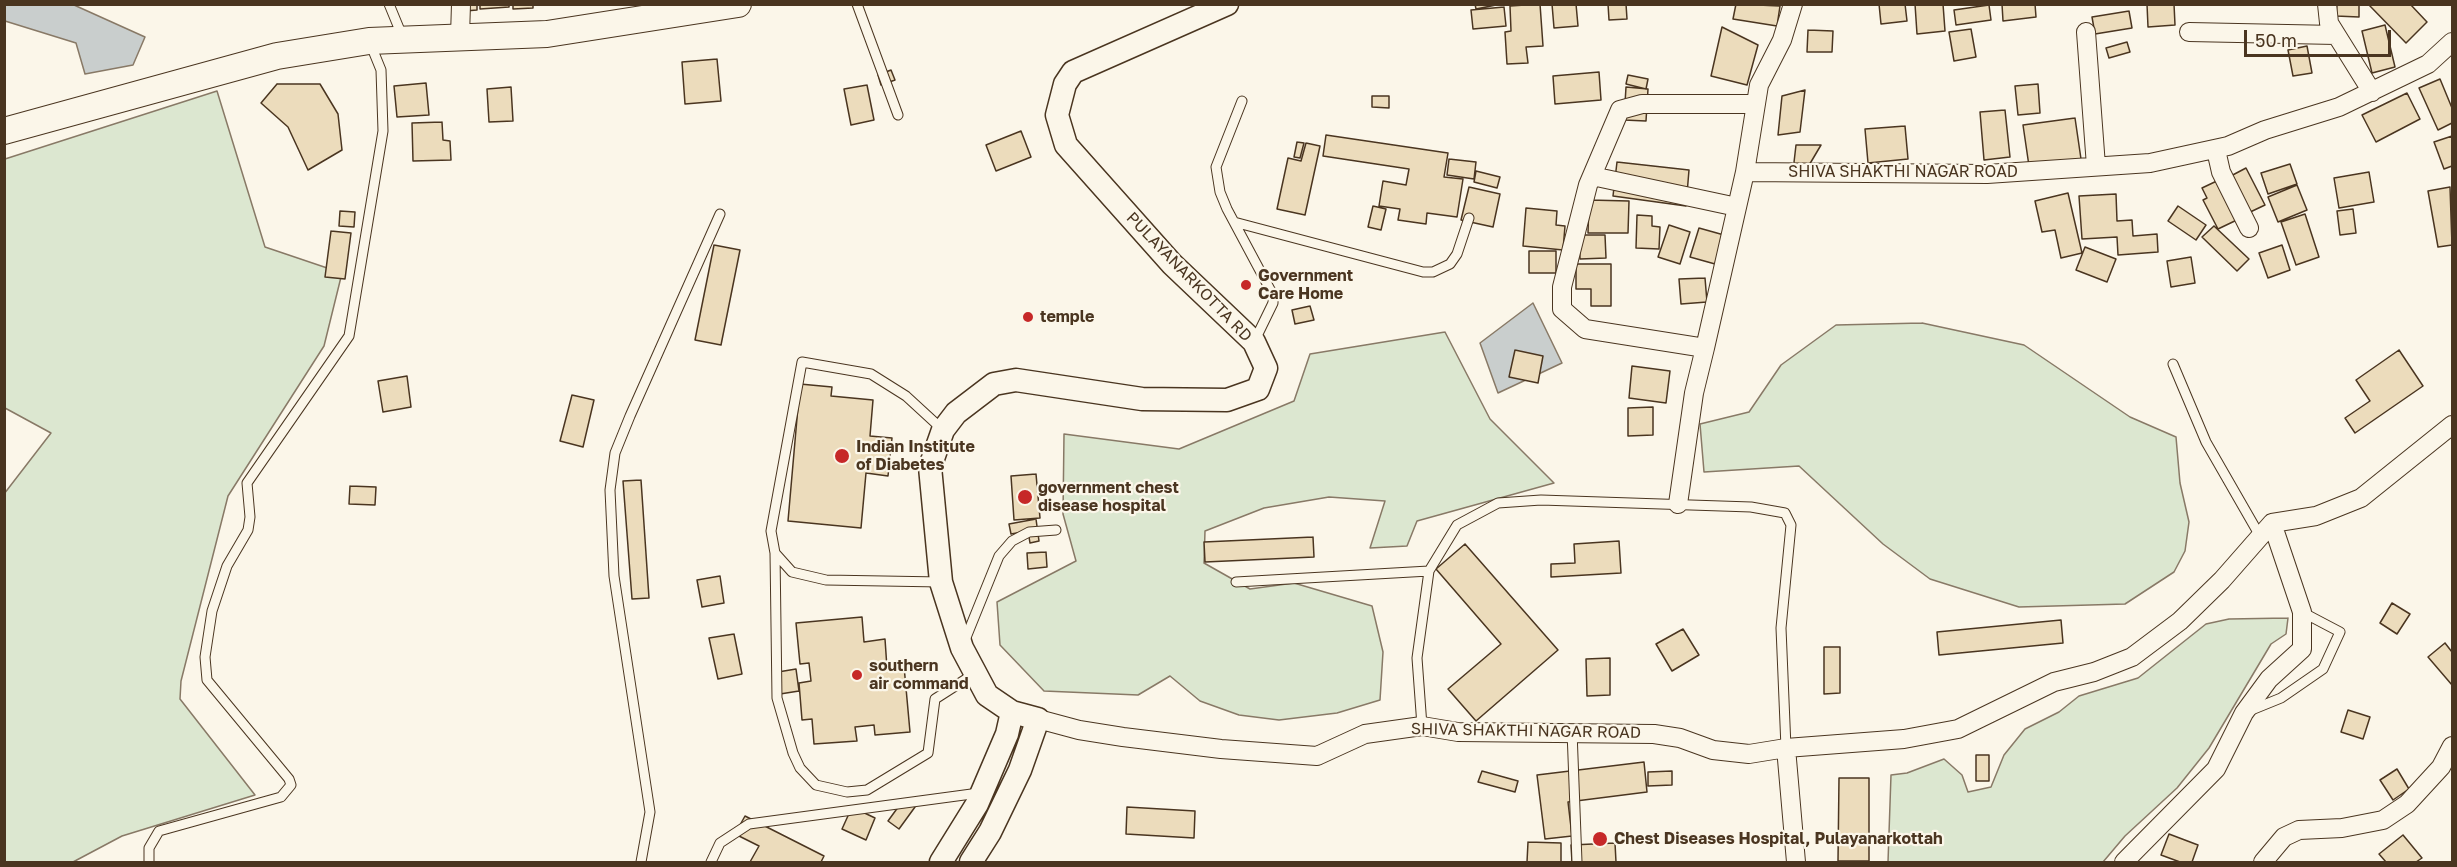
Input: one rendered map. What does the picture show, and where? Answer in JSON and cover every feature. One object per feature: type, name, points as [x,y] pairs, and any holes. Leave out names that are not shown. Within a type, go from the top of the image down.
[{"type":"main road","points":[[4,131],[277,56],[369,41],[547,34],[738,4]]},
{"type":"street","points":[[460,4],[460,36]]},
{"type":"street","name":"PULAYANARKOTTA RD","points":[[1038,719],[1012,712],[987,695],[962,648],[941,582],[930,467],[943,430],[956,413],[994,384],[1016,380],[1142,399],[1227,400],[1258,389],[1266,368],[1254,342],[1172,264],[1066,145],[1057,115],[1065,84],[1072,72],[1227,4]]},
{"type":"street","points":[[1678,504],[1694,393],[1745,172],[1759,85],[1782,40],[1793,4]]},
{"type":"street","points":[[2327,4],[2329,23],[2372,92]]},
{"type":"street","points":[[2086,32],[2096,166]]},
{"type":"street","points":[[2189,32],[2337,35]]},
{"type":"street","name":"SHIVA SHAKTHI NAGAR ROAD","points":[[1745,172],[1987,174],[2150,163],[2216,150],[2265,130],[2339,108],[2428,64],[2452,42]]},
{"type":"street","points":[[1705,348],[1585,328],[1562,309],[1562,287],[1592,176],[1620,110],[1642,104],[1755,104]]},
{"type":"street","points":[[2216,150],[2221,172],[2249,228]]},
{"type":"street","points":[[1592,176],[1737,207]]},
{"type":"street","points":[[2124,862],[2216,769],[2244,713],[2270,679],[2302,649],[2302,612],[2266,530],[2316,516],[2361,498],[2452,425]]},
{"type":"street","name":"SHIVA SHAKTHI NAGAR ROAD","points":[[1038,719],[1079,730],[1221,750],[1317,756],[1365,734],[1422,726],[1458,732],[1572,731],[1654,734],[1680,738],[1713,750],[1749,754],[1786,748],[1904,739],[1958,729],[2054,682],[2094,672],[2132,657],[2180,621],[2223,580],[2266,530]]},
{"type":"street","points":[[941,862],[979,798],[1007,734],[1012,712]]},
{"type":"street","points":[[976,859],[1020,770],[1038,719]]},
{"type":"street","points":[[2263,862],[2283,837],[2299,830],[2342,828],[2384,820],[2407,804],[2441,767],[2452,746]]},
{"type":"street","points":[[1786,748],[1796,862]]},
{"type":"street","points":[[976,859],[979,798]]},
{"type":"lane","points":[[389,4],[404,40]]},
{"type":"lane","points":[[857,4],[898,115]]},
{"type":"lane","points":[[149,862],[149,848],[159,831],[281,797],[291,785],[289,779],[207,680],[205,657],[212,611],[227,566],[248,530],[250,517],[247,483],[349,336],[383,131],[381,70],[369,41]]},
{"type":"lane","points":[[1242,101],[1216,167],[1220,192],[1273,295],[1273,303],[1254,342]]},
{"type":"lane","points":[[641,862],[650,812],[614,576],[610,490],[615,453],[720,214]]},
{"type":"lane","points":[[1234,222],[1433,272],[1443,269],[1457,254],[1469,218]]},
{"type":"lane","points":[[943,430],[906,396],[871,374],[802,362],[771,531],[775,553],[777,698],[793,753],[801,768],[816,785],[847,792],[867,790],[928,753],[935,699],[974,674]]},
{"type":"lane","points":[[2173,364],[2206,442],[2266,530]]},
{"type":"lane","points":[[1422,726],[1417,658],[1430,571],[1457,525],[1498,503],[1541,500],[1775,509],[1785,513],[1791,525],[1781,628],[1786,748]]},
{"type":"lane","points":[[962,648],[999,556],[1012,542],[1029,532],[1056,530]]},
{"type":"lane","points":[[775,553],[792,572],[826,580],[941,582]]},
{"type":"lane","points":[[1236,582],[1430,571]]},
{"type":"lane","points":[[2244,713],[2281,698],[2323,669],[2340,632],[2302,612]]},
{"type":"lane","points":[[1572,731],[1577,862]]},
{"type":"lane","points":[[711,862],[720,843],[749,824],[979,798]]},
{"type":"green space","points":[[217,91],[265,247],[342,273],[324,346],[228,496],[181,681],[180,699],[255,795],[122,836],[73,862],[5,862],[4,494],[51,433],[5,408],[5,159]]},
{"type":"green space","points":[[1922,323],[2024,345],[2130,417],[2176,437],[2180,483],[2189,522],[2185,551],[2174,572],[2125,604],[2019,607],[1930,579],[1883,544],[1799,466],[1704,472],[1700,424],[1749,412],[1781,365],[1836,325]]},
{"type":"green space","points":[[1445,332],[1490,419],[1554,483],[1417,521],[1407,546],[1370,548],[1385,501],[1329,497],[1264,508],[1205,531],[1204,563],[1250,589],[1294,583],[1372,606],[1383,652],[1380,700],[1337,713],[1279,720],[1239,715],[1200,701],[1170,676],[1138,695],[1044,691],[1000,645],[997,602],[1076,561],[1063,514],[1064,434],[1179,449],[1294,401],[1310,354]]},
{"type":"green space","points":[[2288,618],[2286,634],[2271,644],[2209,748],[2177,788],[2125,836],[2103,862],[1888,862],[1891,775],[1907,773],[1944,759],[1962,775],[1968,792],[1991,787],[2004,755],[2025,729],[2059,712],[2079,696],[2138,678],[2206,624],[2229,619]]},
{"type":"shaded area","points":[[4,5],[74,5],[145,37],[133,65],[85,74],[76,43],[5,21]]},
{"type":"shaded area","points":[[1533,303],[1562,363],[1498,393],[1480,343]]},
{"type":"building","points":[[465,4],[477,4],[477,10],[465,11]]},
{"type":"building","points":[[480,4],[509,4],[509,7],[480,9]]},
{"type":"building","points":[[513,4],[533,4],[533,8],[513,9]]},
{"type":"building","points":[[1475,4],[1501,4],[1476,9]]},
{"type":"building","points":[[1540,4],[1543,46],[1526,47],[1528,63],[1507,64],[1505,32],[1511,31],[1510,6]]},
{"type":"building","points":[[1552,4],[1576,4],[1578,26],[1554,28]]},
{"type":"building","points":[[1608,4],[1626,4],[1627,19],[1609,20]]},
{"type":"building","points":[[1736,4],[1780,6],[1777,26],[1733,19]]},
{"type":"building","points":[[1879,4],[1905,4],[1907,21],[1881,24]]},
{"type":"building","points":[[1915,4],[1943,4],[1945,31],[1917,34]]},
{"type":"building","points":[[2002,4],[2035,4],[2036,17],[2003,21]]},
{"type":"building","points":[[2147,4],[2174,4],[2175,25],[2148,27]]},
{"type":"building","points":[[2337,4],[2359,4],[2359,17],[2336,16]]},
{"type":"building","points":[[2410,4],[2427,22],[2406,43],[2369,5]]},
{"type":"building","points":[[1989,5],[1991,20],[1956,25],[1954,10]]},
{"type":"building","points":[[1504,7],[1506,26],[1473,29],[1471,10]]},
{"type":"building","points":[[2129,11],[2132,28],[2095,34],[2092,17]]},
{"type":"building","points":[[2385,25],[2395,67],[2372,73],[2362,31]]},
{"type":"building","points":[[1722,27],[1758,45],[1747,85],[1711,76]]},
{"type":"building","points":[[1971,29],[1976,57],[1954,61],[1949,32]]},
{"type":"building","points":[[1808,30],[1833,31],[1832,52],[1807,52]]},
{"type":"building","points":[[2127,42],[2130,52],[2109,58],[2106,48]]},
{"type":"building","points":[[2307,46],[2312,73],[2293,76],[2288,50]]},
{"type":"building","points":[[717,59],[721,101],[685,104],[682,62]]},
{"type":"building","points":[[891,70],[895,80],[881,85],[878,75]]},
{"type":"building","points":[[1599,72],[1601,100],[1555,104],[1553,76]]},
{"type":"building","points":[[1628,75],[1648,79],[1646,89],[1626,84]]},
{"type":"building","points":[[2440,79],[2452,108],[2452,123],[2438,130],[2419,88]]},
{"type":"building","points":[[426,83],[429,115],[397,117],[394,86]]},
{"type":"building","points":[[277,84],[320,84],[338,114],[342,150],[308,170],[288,127],[261,103]]},
{"type":"building","points":[[2038,84],[2040,113],[2018,115],[2015,86]]},
{"type":"building","points":[[867,85],[874,120],[851,125],[844,89]]},
{"type":"building","points":[[511,87],[513,121],[489,122],[487,89]]},
{"type":"building","points":[[1626,87],[1648,89],[1646,121],[1624,120]]},
{"type":"building","points":[[1805,90],[1800,132],[1778,135],[1782,96]]},
{"type":"building","points":[[2407,93],[2420,119],[2376,142],[2362,115]]},
{"type":"building","points":[[1372,96],[1389,96],[1389,108],[1372,107]]},
{"type":"building","points":[[2005,110],[2010,157],[1984,160],[1980,112]]},
{"type":"building","points":[[2075,118],[2081,159],[2029,166],[2023,125]]},
{"type":"building","points":[[442,122],[443,140],[450,141],[451,160],[413,161],[412,123]]},
{"type":"building","points":[[1905,126],[1908,159],[1868,163],[1865,129]]},
{"type":"building","points":[[1021,131],[1031,157],[996,171],[986,145]]},
{"type":"building","points":[[1326,135],[1448,153],[1444,177],[1463,179],[1457,217],[1427,213],[1426,224],[1398,220],[1400,209],[1379,206],[1383,181],[1406,185],[1409,169],[1323,156]]},
{"type":"building","points":[[2452,136],[2452,166],[2444,169],[2434,142]]},
{"type":"building","points":[[1297,142],[1304,143],[1300,158],[1294,157]]},
{"type":"building","points":[[1306,143],[1320,146],[1305,215],[1277,209],[1288,158],[1301,161]]},
{"type":"building","points":[[1796,145],[1821,145],[1808,167],[1793,171]]},
{"type":"building","points":[[1449,159],[1476,162],[1474,179],[1447,175]]},
{"type":"building","points":[[1617,162],[1689,170],[1686,206],[1613,196]]},
{"type":"building","points":[[2290,164],[2297,184],[2268,194],[2261,173]]},
{"type":"building","points":[[2246,168],[2265,205],[2246,214],[2227,178]]},
{"type":"building","points":[[1476,171],[1500,177],[1497,188],[1474,182]]},
{"type":"building","points":[[2369,172],[2374,202],[2339,208],[2334,178]]},
{"type":"building","points":[[2221,179],[2241,218],[2218,229],[2203,200],[2207,198],[2202,188]]},
{"type":"building","points":[[2297,185],[2307,210],[2278,222],[2268,197]]},
{"type":"building","points":[[1469,187],[1500,194],[1493,227],[1461,220]]},
{"type":"building","points":[[2450,187],[2452,245],[2438,247],[2428,191]]},
{"type":"building","points":[[2068,193],[2082,253],[2061,258],[2055,230],[2042,232],[2035,201]]},
{"type":"building","points":[[2116,194],[2117,221],[2132,220],[2133,236],[2157,234],[2158,252],[2118,255],[2117,237],[2082,239],[2079,196]]},
{"type":"building","points":[[1589,200],[1629,201],[1628,233],[1588,233]]},
{"type":"building","points":[[1373,206],[1386,209],[1381,230],[1368,227]]},
{"type":"building","points":[[2178,206],[2206,225],[2196,240],[2168,221]]},
{"type":"building","points":[[1526,208],[1557,211],[1556,225],[1565,226],[1563,250],[1523,246]]},
{"type":"building","points":[[2353,209],[2356,233],[2340,235],[2337,211]]},
{"type":"building","points":[[340,211],[355,212],[354,227],[339,226]]},
{"type":"building","points":[[2305,214],[2319,257],[2296,265],[2281,222]]},
{"type":"building","points":[[1637,215],[1652,216],[1652,226],[1660,227],[1659,249],[1636,248]]},
{"type":"building","points":[[1669,225],[1690,232],[1680,264],[1658,257]]},
{"type":"building","points":[[2214,226],[2249,259],[2237,271],[2202,237]]},
{"type":"building","points":[[1699,228],[1724,235],[1715,264],[1690,257]]},
{"type":"building","points":[[331,231],[351,233],[345,279],[325,277]]},
{"type":"building","points":[[1579,235],[1605,235],[1606,258],[1580,259]]},
{"type":"building","points":[[714,245],[740,250],[721,345],[695,340]]},
{"type":"building","points":[[2282,245],[2290,270],[2268,278],[2259,253]]},
{"type":"building","points":[[2085,247],[2116,259],[2107,282],[2076,270]]},
{"type":"building","points":[[1529,251],[1556,251],[1556,273],[1529,273]]},
{"type":"building","points":[[2191,257],[2195,283],[2171,287],[2167,261]]},
{"type":"building","points":[[1576,264],[1611,264],[1611,306],[1591,306],[1591,289],[1576,289]]},
{"type":"building","points":[[1705,278],[1707,302],[1681,304],[1679,279]]},
{"type":"building","points":[[1310,306],[1314,320],[1295,324],[1292,310]]},
{"type":"building","points":[[1515,350],[1543,356],[1538,383],[1509,377]]},
{"type":"building","points":[[2399,350],[2423,386],[2355,433],[2345,418],[2370,401],[2356,380]]},
{"type":"building","points":[[1632,366],[1670,371],[1666,403],[1629,398]]},
{"type":"building","points":[[407,376],[411,407],[383,412],[378,381]]},
{"type":"building","name":"Indian Institute of Diabetes","points":[[800,384],[832,387],[831,396],[873,400],[870,436],[892,438],[888,476],[866,473],[861,528],[788,521]]},
{"type":"building","points":[[572,395],[594,400],[583,447],[560,441]]},
{"type":"building","points":[[1653,407],[1653,435],[1628,436],[1628,408]]},
{"type":"building","name":"government chest disease hospital","points":[[1036,474],[1040,518],[1014,520],[1011,476]]},
{"type":"building","points":[[641,480],[649,598],[632,599],[623,481]]},
{"type":"building","points":[[350,486],[376,487],[375,505],[349,504]]},
{"type":"building","points":[[1036,519],[1039,541],[1030,543],[1028,531],[1011,534],[1009,524]]},
{"type":"building","points":[[1313,537],[1314,557],[1205,562],[1204,542]]},
{"type":"building","points":[[1619,541],[1621,573],[1551,577],[1551,564],[1575,563],[1574,544]]},
{"type":"building","points":[[1465,544],[1558,650],[1476,721],[1448,689],[1501,644],[1436,569]]},
{"type":"building","points":[[1046,552],[1047,567],[1028,569],[1027,553]]},
{"type":"building","points":[[720,576],[724,603],[702,607],[697,580]]},
{"type":"building","points":[[2392,603],[2410,614],[2397,634],[2380,623]]},
{"type":"building","name":"southern air command","points":[[862,617],[864,642],[885,639],[887,668],[904,666],[910,732],[875,735],[874,725],[855,727],[857,741],[814,744],[812,719],[802,720],[799,683],[811,681],[809,663],[800,664],[796,623]]},
{"type":"building","points":[[2061,620],[2063,643],[1939,655],[1937,632]]},
{"type":"building","points":[[1683,629],[1699,655],[1672,671],[1656,644]]},
{"type":"building","points":[[734,634],[742,674],[718,679],[709,638]]},
{"type":"building","points":[[2445,643],[2452,652],[2452,685],[2428,657]]},
{"type":"building","points":[[1824,647],[1840,647],[1840,693],[1824,694]]},
{"type":"building","points":[[1610,658],[1610,695],[1587,696],[1586,659]]},
{"type":"building","points":[[796,669],[799,691],[780,694],[778,672]]},
{"type":"building","points":[[2348,710],[2370,717],[2363,739],[2341,732]]},
{"type":"building","points":[[1976,755],[1989,755],[1989,781],[1976,781]]},
{"type":"building","points":[[1644,762],[1647,792],[1568,802],[1572,836],[1545,839],[1537,775]]},
{"type":"building","points":[[2397,769],[2409,789],[2393,800],[2380,780]]},
{"type":"building","points":[[1482,771],[1518,781],[1515,792],[1478,782]]},
{"type":"building","points":[[1672,771],[1672,785],[1648,786],[1648,772]]},
{"type":"building","points":[[1839,778],[1869,778],[1869,861],[1838,861]]},
{"type":"building","points":[[904,799],[915,807],[899,829],[888,821]]},
{"type":"building","points":[[852,807],[875,818],[866,840],[842,829]]},
{"type":"building","points":[[1127,807],[1195,811],[1194,838],[1126,834]]},
{"type":"building","points":[[745,816],[824,856],[821,862],[750,862],[759,846],[735,834]]},
{"type":"building","points":[[2169,834],[2198,845],[2192,862],[2180,862],[2161,855]]},
{"type":"building","points":[[2403,835],[2422,858],[2416,862],[2386,862],[2379,854]]},
{"type":"building","points":[[1528,842],[1561,843],[1561,862],[1527,862]]},
{"type":"building","points":[[1615,843],[1616,862],[1572,862],[1571,845]]},
{"type":"place","name":"Government Care Home","points":[[1246,285]]},
{"type":"place","name":"temple","points":[[1028,317]]},
{"type":"place","name":"Indian Institute of Diabetes","points":[[842,456]]},
{"type":"place","name":"government chest disease hospital","points":[[1025,497]]},
{"type":"place","name":"southern air command","points":[[857,675]]},
{"type":"place","name":"Chest Diseases Hospital, Pulayanarkottah","points":[[1600,839]]}]
